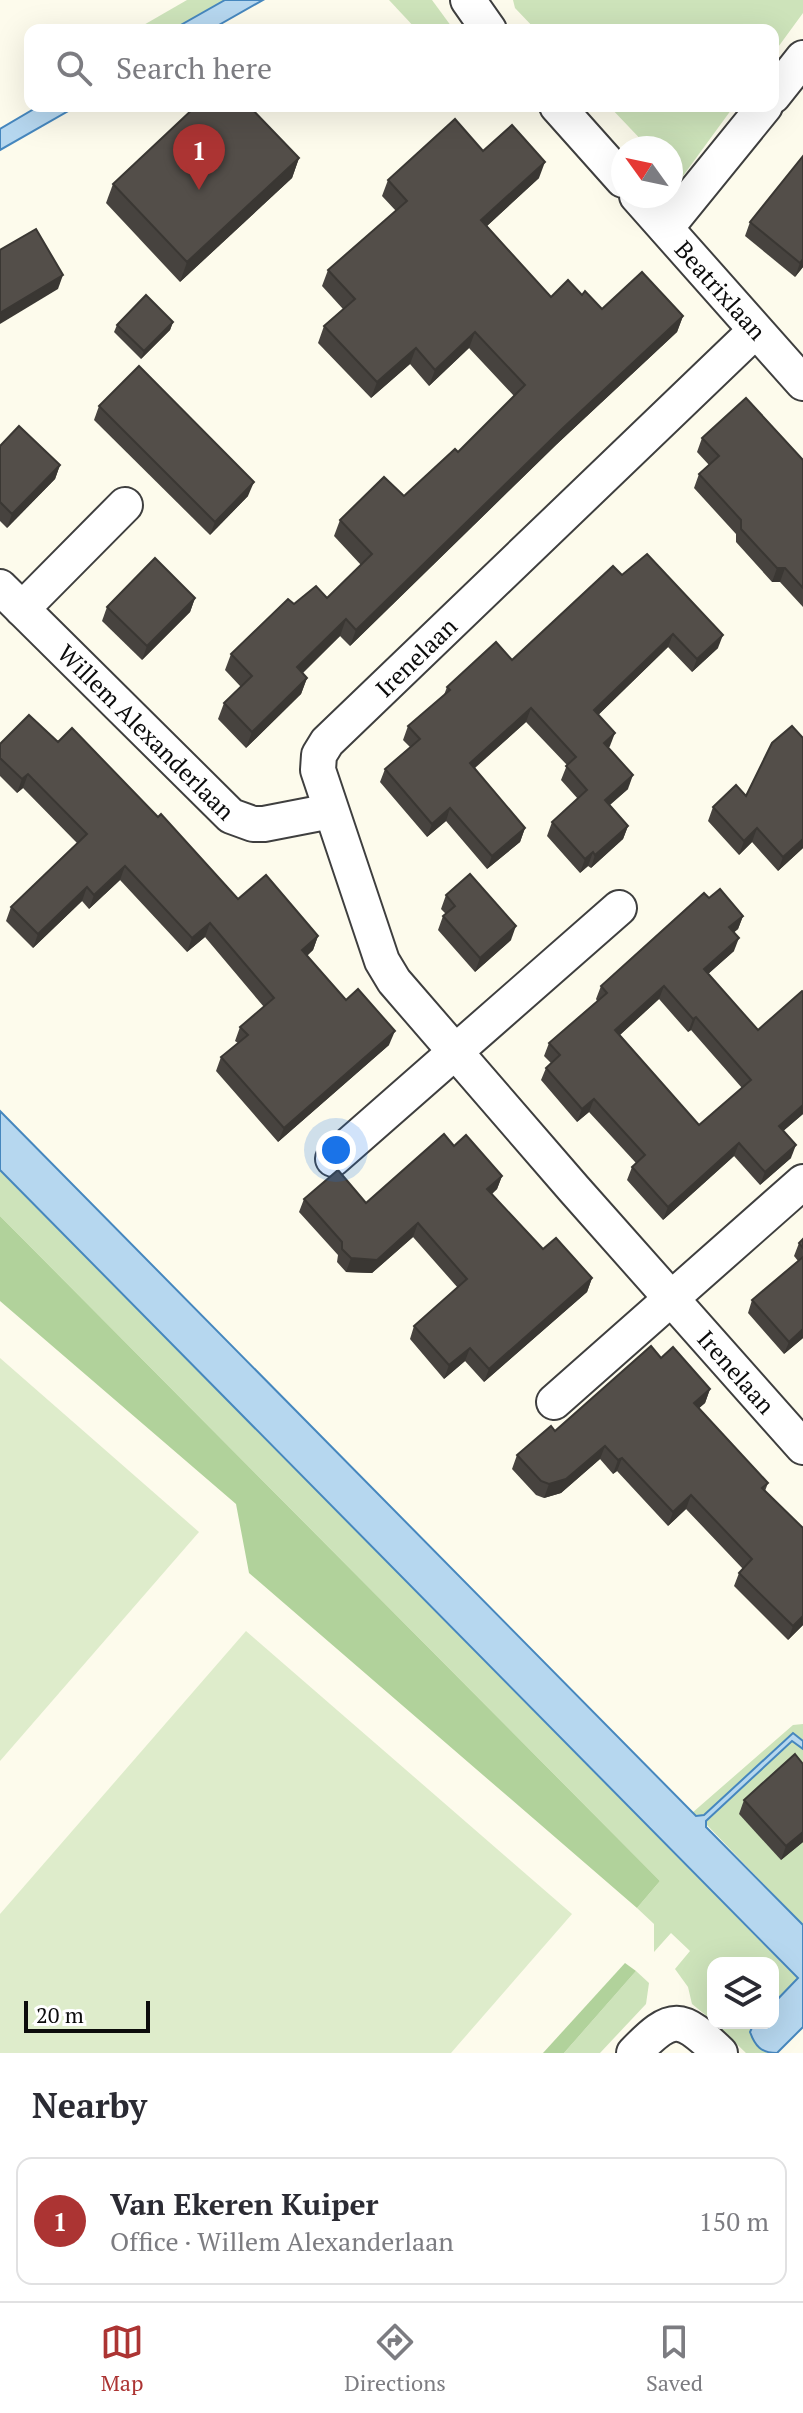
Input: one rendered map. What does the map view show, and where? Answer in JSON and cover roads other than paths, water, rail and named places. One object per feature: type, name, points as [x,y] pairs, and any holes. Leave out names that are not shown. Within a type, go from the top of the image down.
[{"type":"street","points":[[468,0],[485,24]]},
{"type":"street","points":[[779,88],[803,58]]},
{"type":"street","points":[[562,112],[611,167]]},
{"type":"street","points":[[666,228],[760,112]]},
{"type":"street","name":"Beatrixlaan","points":[[648,208],[803,383]]},
{"type":"street","name":"Irenelaan","points":[[755,331],[327,742],[319,755],[318,770],[382,961],[394,981],[803,1447]]},
{"type":"street","name":"Willem Alexanderlaan","points":[[125,505],[11,598],[231,816],[253,824],[264,824],[331,811]]},
{"type":"street","points":[[333,1159],[619,908]]},
{"type":"street","points":[[554,1402],[803,1182]]},
{"type":"street","points":[[634,2053],[655,2031],[677,2023],[695,2030],[720,2053]]},
{"type":"water","points":[[225,0],[263,0],[221,24],[183,24]]},
{"type":"water","points":[[29,112],[66,112],[0,150],[0,129]]},
{"type":"water","points":[[0,1111],[696,1816],[704,1815],[793,1733],[803,1741],[803,1749],[792,1741],[706,1821],[706,1827],[803,1925],[803,2027],[777,2053],[759,2048],[750,2032],[751,2029],[779,2029],[779,1998],[798,1978],[0,1170]]},
{"type":"place","name":"Van Ekeren Kuiper","points":[[199,190]]}]
